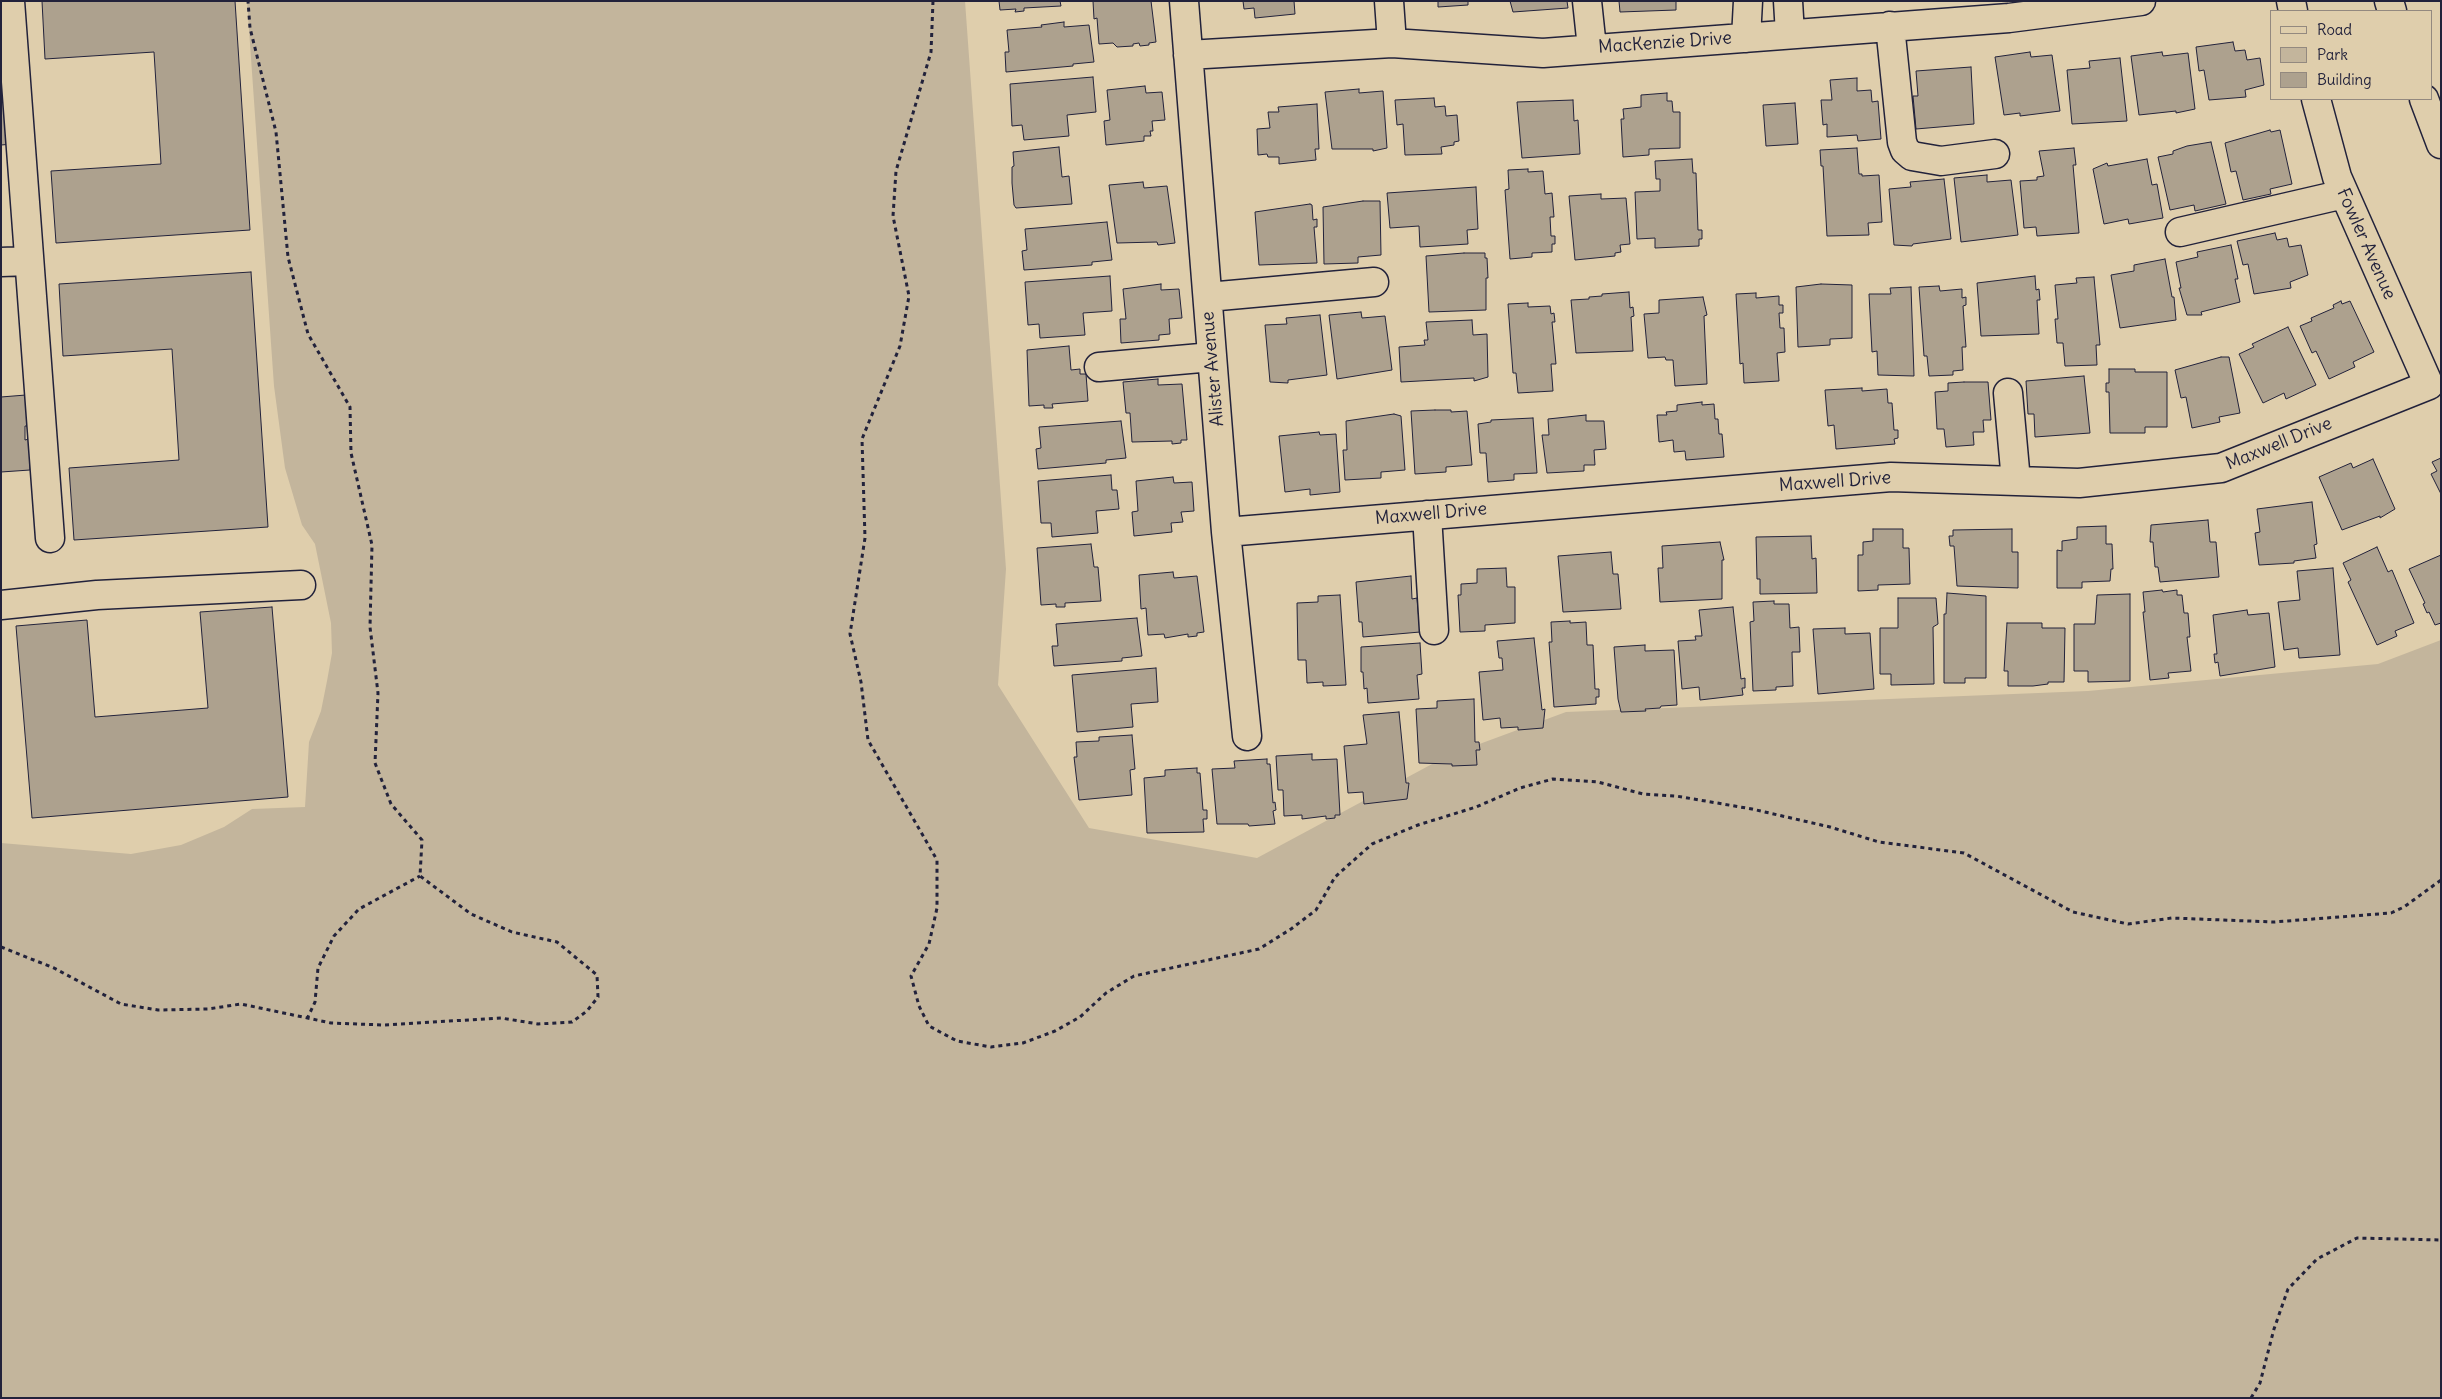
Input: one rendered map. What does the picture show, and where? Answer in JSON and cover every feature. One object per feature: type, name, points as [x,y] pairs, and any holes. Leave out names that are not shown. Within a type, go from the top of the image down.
[{"type":"street","points":[[10,1],[50,538]]},
{"type":"street","name":"Alister Avenue","points":[[1184,1],[1226,532],[1247,736]]},
{"type":"street","points":[[1389,1],[1392,42]]},
{"type":"street","points":[[1587,1],[1592,48]]},
{"type":"street","points":[[1746,38],[1748,1]]},
{"type":"street","points":[[1788,1],[1790,34]]},
{"type":"street","name":"MacKenzie Drive","points":[[1188,55],[1392,42],[1543,53],[1890,26],[1952,12],[2009,18],[2141,1]]},
{"type":"street","points":[[1890,26],[1902,142],[1905,150],[1912,156],[1941,161],[1995,154]]},
{"type":"street","name":"Fowler Avenue","points":[[2316,100],[2337,177],[2428,384]]},
{"type":"street","points":[[2424,100],[2441,144]]},
{"type":"street","points":[[2180,232],[2344,194]]},
{"type":"street","points":[[1,262],[29,261]]},
{"type":"street","points":[[1208,297],[1374,282]]},
{"type":"street","points":[[1099,367],[1212,357]]},
{"type":"street","name":"Maxwell Drive","points":[[1226,532],[1891,477],[2079,483],[2221,468],[2428,384]]},
{"type":"street","points":[[2008,393],[2016,481]]},
{"type":"street","points":[[1427,515],[1434,630]]},
{"type":"street","points":[[1,605],[97,595],[301,585]]},
{"type":"path","points":[[248,1],[250,28],[276,132],[288,257],[308,334],[350,407],[351,453],[372,545],[370,627],[378,692],[375,763],[391,804],[422,840],[420,876]]},
{"type":"path","points":[[934,1],[931,52],[896,172],[893,216],[909,296],[900,346],[862,439],[865,538],[850,634],[861,682],[868,740],[937,860],[937,908],[929,944],[911,976],[918,1006],[929,1026],[957,1041],[991,1047],[1023,1043],[1055,1031],[1080,1016],[1106,993],[1134,976],[1259,949],[1291,929],[1316,910],[1334,877],[1372,844],[1418,825],[1476,807],[1520,788],[1553,779],[1598,782],[1643,794],[1676,796],[1752,809],[1830,827],[1879,842],[1964,854],[2073,912],[2128,924],[2172,918],[2274,922],[2391,913],[2404,907],[2441,880]]},
{"type":"path","points":[[1,947],[54,968],[120,1004],[158,1010],[208,1009],[241,1004],[307,1020],[383,1025],[501,1018],[538,1024],[572,1022],[588,1011],[598,997],[597,975],[578,958],[557,942],[512,932],[471,914],[420,876]]},
{"type":"path","points":[[307,1020],[315,1002],[318,968],[334,936],[359,909],[420,876]]},
{"type":"path","points":[[2251,1398],[2260,1383],[2274,1329],[2288,1289],[2317,1259],[2357,1238],[2441,1240]]},
{"type":"green space","points":[[247,1],[965,1],[1006,569],[998,685],[1089,828],[1257,858],[1447,756],[1566,712],[2088,691],[2378,664],[2441,640],[2441,1398],[1,1398],[1,843],[131,854],[181,845],[224,827],[252,809],[305,807],[309,742],[321,711],[332,653],[331,623],[315,544],[302,525],[285,468],[274,386]]},
{"type":"building","points":[[42,1],[235,1],[250,230],[56,243],[51,171],[161,164],[154,52],[45,59]]},
{"type":"building","points":[[999,1],[1060,1],[1061,6],[1024,8],[1024,11],[1015,12],[1016,9],[1000,10]]},
{"type":"building","points":[[1093,1],[1151,1],[1156,42],[1149,43],[1149,45],[1140,46],[1139,43],[1133,44],[1133,46],[1117,47],[1113,43],[1099,44],[1097,18],[1094,19]]},
{"type":"building","points":[[1243,1],[1294,1],[1295,14],[1255,18],[1254,8],[1244,9]]},
{"type":"building","points":[[1438,1],[1468,1],[1468,5],[1438,7]]},
{"type":"building","points":[[1510,1],[1567,1],[1568,8],[1513,12]]},
{"type":"building","points":[[1619,1],[1676,1],[1676,10],[1620,12]]},
{"type":"building","points":[[1064,22],[1064,27],[1089,25],[1094,62],[1073,64],[1073,66],[1006,72],[1005,52],[1009,52],[1007,30],[1042,27],[1041,25]]},
{"type":"building","points":[[2233,42],[2235,51],[2245,50],[2247,60],[2260,58],[2264,85],[2245,90],[2246,97],[2209,100],[2204,70],[2199,71],[2196,47]]},
{"type":"building","points":[[2030,52],[2031,57],[2052,55],[2060,111],[2020,116],[2020,113],[2004,115],[1995,57]]},
{"type":"building","points":[[2162,52],[2163,56],[2188,53],[2195,109],[2176,113],[2176,111],[2139,115],[2131,56]]},
{"type":"building","points":[[2120,58],[2127,121],[2072,124],[2067,70],[2090,68],[2089,61]]},
{"type":"building","points":[[1971,67],[1974,124],[1916,129],[1913,96],[1918,96],[1916,71]]},
{"type":"building","points":[[1,69],[8,69],[13,144],[1,145]]},
{"type":"building","points":[[1093,77],[1096,112],[1067,115],[1069,136],[1024,140],[1022,125],[1012,126],[1010,84]]},
{"type":"building","points":[[1857,78],[1857,91],[1871,90],[1872,102],[1878,101],[1881,139],[1858,141],[1857,135],[1827,137],[1827,124],[1823,125],[1821,100],[1832,100],[1830,80]]},
{"type":"building","points":[[1145,86],[1146,93],[1162,92],[1165,120],[1152,121],[1153,131],[1150,131],[1151,136],[1144,136],[1144,141],[1106,145],[1104,121],[1110,120],[1107,90]]},
{"type":"building","points":[[1359,89],[1359,93],[1383,91],[1387,148],[1373,151],[1373,149],[1332,149],[1325,92]]},
{"type":"building","points":[[1667,93],[1667,101],[1672,101],[1673,112],[1680,112],[1680,148],[1649,149],[1649,155],[1623,157],[1621,119],[1624,119],[1623,109],[1641,107],[1641,95]]},
{"type":"building","points":[[1434,98],[1435,107],[1445,106],[1446,116],[1457,115],[1459,141],[1454,142],[1454,145],[1441,147],[1442,154],[1405,155],[1403,124],[1397,125],[1395,100]]},
{"type":"building","points":[[1573,100],[1574,121],[1578,120],[1580,154],[1522,158],[1517,102]]},
{"type":"building","points":[[1795,103],[1798,144],[1766,146],[1763,105]]},
{"type":"building","points":[[1317,104],[1319,149],[1315,149],[1316,160],[1279,164],[1279,157],[1268,157],[1267,154],[1258,155],[1257,129],[1270,128],[1268,112],[1279,112],[1278,107]]},
{"type":"building","points":[[2270,130],[2271,132],[2280,130],[2292,184],[2270,189],[2271,194],[2243,200],[2236,171],[2231,172],[2225,143]]},
{"type":"building","points":[[2211,142],[2226,204],[2195,211],[2194,205],[2170,210],[2158,157],[2173,154],[2173,151],[2187,146]]},
{"type":"building","points":[[1059,147],[1062,177],[1069,176],[1072,204],[1016,208],[1014,205],[1012,183],[1013,152]]},
{"type":"building","points":[[1857,148],[1859,174],[1862,174],[1862,176],[1879,175],[1882,222],[1868,223],[1869,235],[1827,236],[1823,166],[1821,166],[1820,150]]},
{"type":"building","points":[[2074,148],[2076,165],[2073,165],[2079,233],[2037,236],[2036,227],[2024,228],[2020,181],[2037,180],[2037,177],[2044,176],[2039,151]]},
{"type":"building","points":[[1692,159],[1693,173],[1696,173],[1698,230],[1702,230],[1702,239],[1699,239],[1699,246],[1655,248],[1655,238],[1637,239],[1635,192],[1660,191],[1660,179],[1656,179],[1655,161]]},
{"type":"building","points":[[2147,159],[2152,185],[2157,184],[2163,218],[2129,224],[2128,219],[2104,224],[2093,169],[2107,163],[2108,166]]},
{"type":"building","points":[[1528,169],[1528,172],[1543,171],[1545,194],[1552,193],[1554,217],[1550,217],[1551,236],[1555,236],[1555,244],[1552,244],[1552,252],[1532,253],[1532,257],[1510,259],[1505,190],[1509,189],[1508,170]]},
{"type":"building","points":[[1987,175],[1987,182],[2011,180],[2018,235],[1961,242],[1954,178]]},
{"type":"building","points":[[1944,179],[1951,239],[1913,244],[1912,246],[1894,245],[1889,189],[1911,187],[1910,182]]},
{"type":"building","points":[[1143,182],[1144,188],[1167,186],[1175,243],[1158,245],[1157,242],[1117,243],[1109,185]]},
{"type":"building","points":[[1476,187],[1478,229],[1467,230],[1468,244],[1420,247],[1419,226],[1390,228],[1387,193]]},
{"type":"building","points":[[1601,194],[1601,199],[1626,198],[1630,244],[1620,245],[1621,252],[1615,253],[1615,256],[1575,260],[1569,196]]},
{"type":"building","points":[[1363,201],[1380,201],[1381,255],[1358,257],[1358,263],[1324,264],[1323,207]]},
{"type":"building","points":[[1312,205],[1313,220],[1317,219],[1317,227],[1314,227],[1317,263],[1259,265],[1255,212]]},
{"type":"building","points":[[1107,222],[1112,260],[1092,262],[1092,265],[1024,270],[1022,251],[1027,250],[1025,229]]},
{"type":"building","points":[[2275,233],[2277,240],[2287,238],[2289,247],[2301,245],[2308,275],[2290,282],[2291,288],[2254,294],[2248,264],[2243,265],[2237,241]]},
{"type":"building","points":[[2231,245],[2238,279],[2235,279],[2240,302],[2201,312],[2202,315],[2187,315],[2179,288],[2181,288],[2176,262],[2198,257],[2197,252]]},
{"type":"building","points":[[1485,253],[1485,258],[1487,258],[1486,310],[1429,312],[1426,256]]},
{"type":"building","points":[[2165,259],[2172,297],[2174,297],[2176,320],[2120,328],[2111,275],[2134,271],[2134,265]]},
{"type":"building","points":[[251,272],[268,527],[74,540],[69,468],[179,460],[172,349],[63,356],[59,284]]},
{"type":"building","points":[[1110,276],[1112,311],[1083,313],[1085,335],[1040,338],[1039,324],[1028,325],[1025,282]]},
{"type":"building","points":[[2035,276],[2036,290],[2039,289],[2040,300],[2037,300],[2039,334],[1981,336],[1977,283]]},
{"type":"building","points":[[2094,277],[2100,345],[2096,345],[2097,365],[2065,366],[2063,343],[2057,343],[2055,319],[2058,319],[2055,285],[2077,283],[2076,278]]},
{"type":"building","points":[[1161,284],[1161,290],[1179,289],[1182,318],[1169,319],[1170,334],[1159,335],[1159,340],[1121,343],[1120,319],[1126,319],[1123,289]]},
{"type":"building","points":[[1821,284],[1852,285],[1852,338],[1830,339],[1830,345],[1798,347],[1796,287]]},
{"type":"building","points":[[1939,286],[1940,291],[1962,289],[1962,298],[1966,297],[1966,305],[1963,306],[1966,347],[1962,347],[1963,370],[1953,371],[1953,375],[1929,376],[1927,356],[1924,356],[1919,287]]},
{"type":"building","points":[[1911,287],[1914,376],[1878,375],[1877,351],[1872,352],[1869,294],[1891,294],[1890,288]]},
{"type":"building","points":[[1629,292],[1630,308],[1633,307],[1634,316],[1631,317],[1633,351],[1576,353],[1571,300],[1589,299],[1589,297],[1602,296],[1602,294]]},
{"type":"building","points":[[1756,293],[1756,298],[1779,296],[1779,305],[1783,305],[1783,313],[1779,313],[1780,328],[1784,328],[1785,352],[1777,353],[1779,381],[1744,383],[1743,363],[1740,364],[1736,294]]},
{"type":"building","points":[[1703,297],[1707,315],[1704,316],[1707,384],[1675,386],[1673,360],[1666,360],[1665,357],[1648,358],[1644,314],[1659,313],[1659,300]]},
{"type":"building","points":[[2341,301],[2342,304],[2350,301],[2374,352],[2353,362],[2355,367],[2329,379],[2316,351],[2312,353],[2300,326],[2312,321],[2311,318],[2334,308],[2333,305]]},
{"type":"building","points":[[1528,303],[1528,307],[1550,306],[1551,314],[1554,313],[1555,322],[1552,322],[1556,364],[1551,364],[1553,391],[1518,393],[1516,373],[1513,373],[1508,304]]},
{"type":"building","points":[[1361,312],[1362,318],[1385,316],[1392,370],[1337,379],[1329,315]]},
{"type":"building","points":[[1320,315],[1327,375],[1288,380],[1288,383],[1270,382],[1265,325],[1287,324],[1286,318]]},
{"type":"building","points":[[1472,320],[1473,335],[1487,334],[1488,377],[1474,381],[1474,378],[1401,382],[1399,347],[1425,345],[1424,340],[1428,340],[1426,322]]},
{"type":"building","points":[[2288,327],[2316,385],[2286,399],[2284,393],[2263,403],[2239,354],[2254,347],[2252,344]]},
{"type":"building","points":[[1069,346],[1071,370],[1080,369],[1080,374],[1086,374],[1088,401],[1052,404],[1053,408],[1044,408],[1044,405],[1029,406],[1027,350]]},
{"type":"building","points":[[2221,357],[2229,357],[2240,413],[2219,417],[2220,422],[2192,428],[2186,397],[2181,398],[2175,370]]},
{"type":"building","points":[[2109,369],[2135,369],[2135,372],[2167,372],[2167,427],[2145,427],[2145,433],[2110,433],[2109,392],[2106,392],[2106,383],[2109,383]]},
{"type":"building","points":[[2084,376],[2090,433],[2035,437],[2034,414],[2028,414],[2026,381]]},
{"type":"building","points":[[1158,379],[1158,385],[1182,384],[1187,440],[1181,440],[1181,443],[1172,444],[1172,441],[1132,442],[1130,413],[1126,413],[1123,382]]},
{"type":"building","points":[[1988,382],[1991,420],[1983,420],[1984,432],[1973,432],[1974,445],[1946,447],[1944,429],[1937,429],[1935,392],[1948,391],[1948,383]]},
{"type":"building","points":[[1862,388],[1862,391],[1887,389],[1888,403],[1892,403],[1894,430],[1898,430],[1898,438],[1894,439],[1895,444],[1836,449],[1834,425],[1828,426],[1825,390]]},
{"type":"building","points":[[26,395],[28,426],[25,426],[25,440],[29,439],[30,470],[1,472],[1,397]]},
{"type":"building","points":[[1702,402],[1702,405],[1714,404],[1719,434],[1722,434],[1724,457],[1686,460],[1685,451],[1674,452],[1673,440],[1659,442],[1657,415],[1667,415],[1666,412],[1677,411],[1677,405]]},
{"type":"building","points":[[1411,411],[1467,411],[1472,465],[1446,467],[1446,472],[1415,474]]},
{"type":"building","points":[[1394,414],[1401,416],[1405,470],[1381,472],[1381,478],[1345,480],[1343,450],[1347,450],[1346,421]]},
{"type":"building","points":[[1586,415],[1586,421],[1604,421],[1606,449],[1594,450],[1595,465],[1584,465],[1584,471],[1547,473],[1542,435],[1549,435],[1548,419]]},
{"type":"building","points":[[1533,418],[1537,473],[1514,474],[1514,480],[1488,482],[1486,453],[1480,453],[1478,424],[1491,422],[1491,420]]},
{"type":"building","points":[[1121,421],[1126,458],[1106,460],[1106,463],[1038,469],[1036,449],[1041,448],[1039,427]]},
{"type":"building","points":[[1319,432],[1320,435],[1336,434],[1340,492],[1310,495],[1310,489],[1285,492],[1279,436]]},
{"type":"building","points":[[2441,458],[2441,494],[2431,474],[2437,471],[2432,462]]},
{"type":"building","points":[[2373,459],[2395,509],[2380,518],[2380,516],[2342,530],[2319,477],[2351,463],[2353,468]]},
{"type":"building","points":[[1111,475],[1112,490],[1117,490],[1119,509],[1096,511],[1098,533],[1052,537],[1051,523],[1041,523],[1038,481]]},
{"type":"building","points":[[1173,477],[1174,483],[1192,482],[1194,511],[1181,512],[1183,522],[1171,523],[1172,532],[1134,536],[1132,512],[1138,511],[1136,481]]},
{"type":"building","points":[[2312,502],[2317,544],[2314,545],[2316,558],[2294,561],[2294,563],[2259,565],[2255,533],[2260,532],[2257,509]]},
{"type":"building","points":[[2208,520],[2210,542],[2216,542],[2219,577],[2160,582],[2158,567],[2155,567],[2153,542],[2150,542],[2151,525]]},
{"type":"building","points":[[2106,526],[2106,544],[2112,544],[2113,569],[2111,569],[2110,581],[2082,582],[2082,588],[2057,588],[2057,550],[2062,551],[2062,541],[2077,539],[2077,527]]},
{"type":"building","points":[[1873,529],[1903,529],[1903,548],[1909,548],[1910,584],[1878,585],[1878,590],[1858,591],[1858,555],[1863,555],[1863,542],[1873,541]]},
{"type":"building","points":[[2012,529],[2012,552],[2018,552],[2018,588],[1957,586],[1954,546],[1950,546],[1949,536],[1953,536],[1953,530]]},
{"type":"building","points":[[1811,536],[1812,559],[1816,558],[1817,593],[1760,594],[1760,579],[1757,579],[1756,537]]},
{"type":"building","points":[[1720,542],[1724,560],[1722,560],[1722,599],[1660,602],[1658,568],[1663,568],[1662,546]]},
{"type":"building","points":[[1091,544],[1094,567],[1098,567],[1101,601],[1065,603],[1065,607],[1056,607],[1056,604],[1041,605],[1037,548]]},
{"type":"building","points":[[2377,547],[2388,572],[2392,570],[2414,623],[2395,631],[2397,636],[2377,645],[2348,582],[2351,580],[2343,563]]},
{"type":"building","points":[[1611,552],[1613,574],[1618,574],[1621,609],[1563,612],[1558,556]]},
{"type":"building","points":[[2441,555],[2441,623],[2435,625],[2429,612],[2427,613],[2423,604],[2425,603],[2409,569]]},
{"type":"building","points":[[1506,568],[1507,587],[1515,587],[1515,623],[1485,625],[1485,631],[1460,632],[1458,595],[1461,595],[1461,584],[1477,583],[1477,569]]},
{"type":"building","points":[[2333,568],[2340,655],[2299,658],[2298,648],[2284,650],[2278,602],[2300,600],[2297,571]]},
{"type":"building","points":[[1173,572],[1174,578],[1197,576],[1204,632],[1197,633],[1197,636],[1188,637],[1188,634],[1165,638],[1164,634],[1148,635],[1146,608],[1141,609],[1139,575]]},
{"type":"building","points":[[1411,576],[1412,599],[1417,598],[1420,632],[1363,637],[1362,622],[1359,622],[1356,582]]},
{"type":"building","points":[[2162,590],[2163,592],[2177,590],[2177,595],[2182,595],[2184,613],[2188,613],[2190,637],[2187,637],[2191,671],[2168,673],[2169,678],[2150,680],[2143,612],[2145,612],[2143,592]]},
{"type":"building","points":[[1947,593],[1986,596],[1986,678],[1965,678],[1965,683],[1944,683],[1944,614],[1946,614]]},
{"type":"building","points":[[2130,594],[2130,681],[2088,682],[2088,671],[2074,671],[2074,624],[2095,624],[2097,595]]},
{"type":"building","points":[[1340,595],[1346,685],[1323,686],[1323,682],[1307,683],[1306,660],[1298,660],[1297,603],[1318,602],[1318,596]]},
{"type":"building","points":[[1898,598],[1936,598],[1938,624],[1933,627],[1934,684],[1891,685],[1891,674],[1880,674],[1880,628],[1898,628]]},
{"type":"building","points":[[1774,601],[1774,604],[1789,604],[1790,628],[1799,627],[1800,652],[1792,652],[1793,686],[1776,687],[1776,690],[1753,691],[1750,622],[1754,621],[1753,602]]},
{"type":"building","points":[[272,607],[288,797],[32,818],[16,626],[87,620],[95,717],[208,708],[200,612]]},
{"type":"building","points":[[1733,607],[1741,679],[1745,678],[1745,688],[1742,688],[1743,695],[1700,700],[1699,687],[1682,689],[1678,641],[1696,640],[1695,636],[1702,636],[1699,610]]},
{"type":"building","points":[[2247,610],[2248,615],[2269,613],[2275,667],[2220,676],[2218,662],[2215,663],[2214,654],[2217,654],[2213,615]]},
{"type":"building","points":[[1137,618],[1142,656],[1122,658],[1122,661],[1054,666],[1052,646],[1058,646],[1056,624]]},
{"type":"building","points":[[1570,621],[1570,623],[1586,622],[1587,645],[1593,645],[1595,689],[1599,689],[1599,697],[1596,697],[1596,704],[1554,707],[1549,642],[1552,642],[1551,622]]},
{"type":"building","points":[[2007,623],[2042,623],[2042,628],[2065,628],[2064,682],[2048,682],[2048,684],[2033,686],[2008,686],[2008,671],[2004,671]]},
{"type":"building","points":[[1845,628],[1845,634],[1870,633],[1874,689],[1818,694],[1813,629]]},
{"type":"building","points":[[1534,638],[1542,710],[1545,709],[1543,728],[1518,730],[1518,727],[1501,728],[1500,718],[1483,720],[1479,672],[1503,670],[1497,641]]},
{"type":"building","points":[[1420,643],[1422,674],[1417,675],[1419,699],[1368,703],[1367,688],[1364,689],[1363,672],[1361,672],[1361,647]]},
{"type":"building","points":[[1645,645],[1645,651],[1674,650],[1677,705],[1645,709],[1646,711],[1621,712],[1618,699],[1614,647]]},
{"type":"building","points":[[1156,668],[1158,702],[1131,704],[1133,727],[1077,732],[1072,675]]},
{"type":"building","points":[[1474,699],[1475,742],[1479,742],[1480,750],[1476,750],[1477,765],[1452,766],[1452,764],[1419,763],[1416,709],[1437,708],[1437,701]]},
{"type":"building","points":[[1399,712],[1406,783],[1409,783],[1407,799],[1364,804],[1363,792],[1348,793],[1344,746],[1367,744],[1363,715]]},
{"type":"building","points":[[1132,735],[1135,769],[1130,770],[1132,795],[1079,800],[1074,757],[1077,757],[1076,742],[1099,741],[1099,737]]},
{"type":"building","points":[[1312,754],[1312,760],[1337,759],[1340,815],[1335,815],[1335,818],[1326,819],[1326,816],[1302,819],[1302,815],[1284,816],[1283,790],[1278,790],[1276,756]]},
{"type":"building","points":[[1267,759],[1267,764],[1270,764],[1273,803],[1275,802],[1276,810],[1273,811],[1275,824],[1249,826],[1248,824],[1217,824],[1212,769],[1235,768],[1234,761]]},
{"type":"building","points":[[1197,768],[1197,773],[1200,773],[1203,810],[1207,810],[1207,819],[1203,819],[1204,832],[1147,833],[1144,778],[1165,776],[1165,770]]}]
